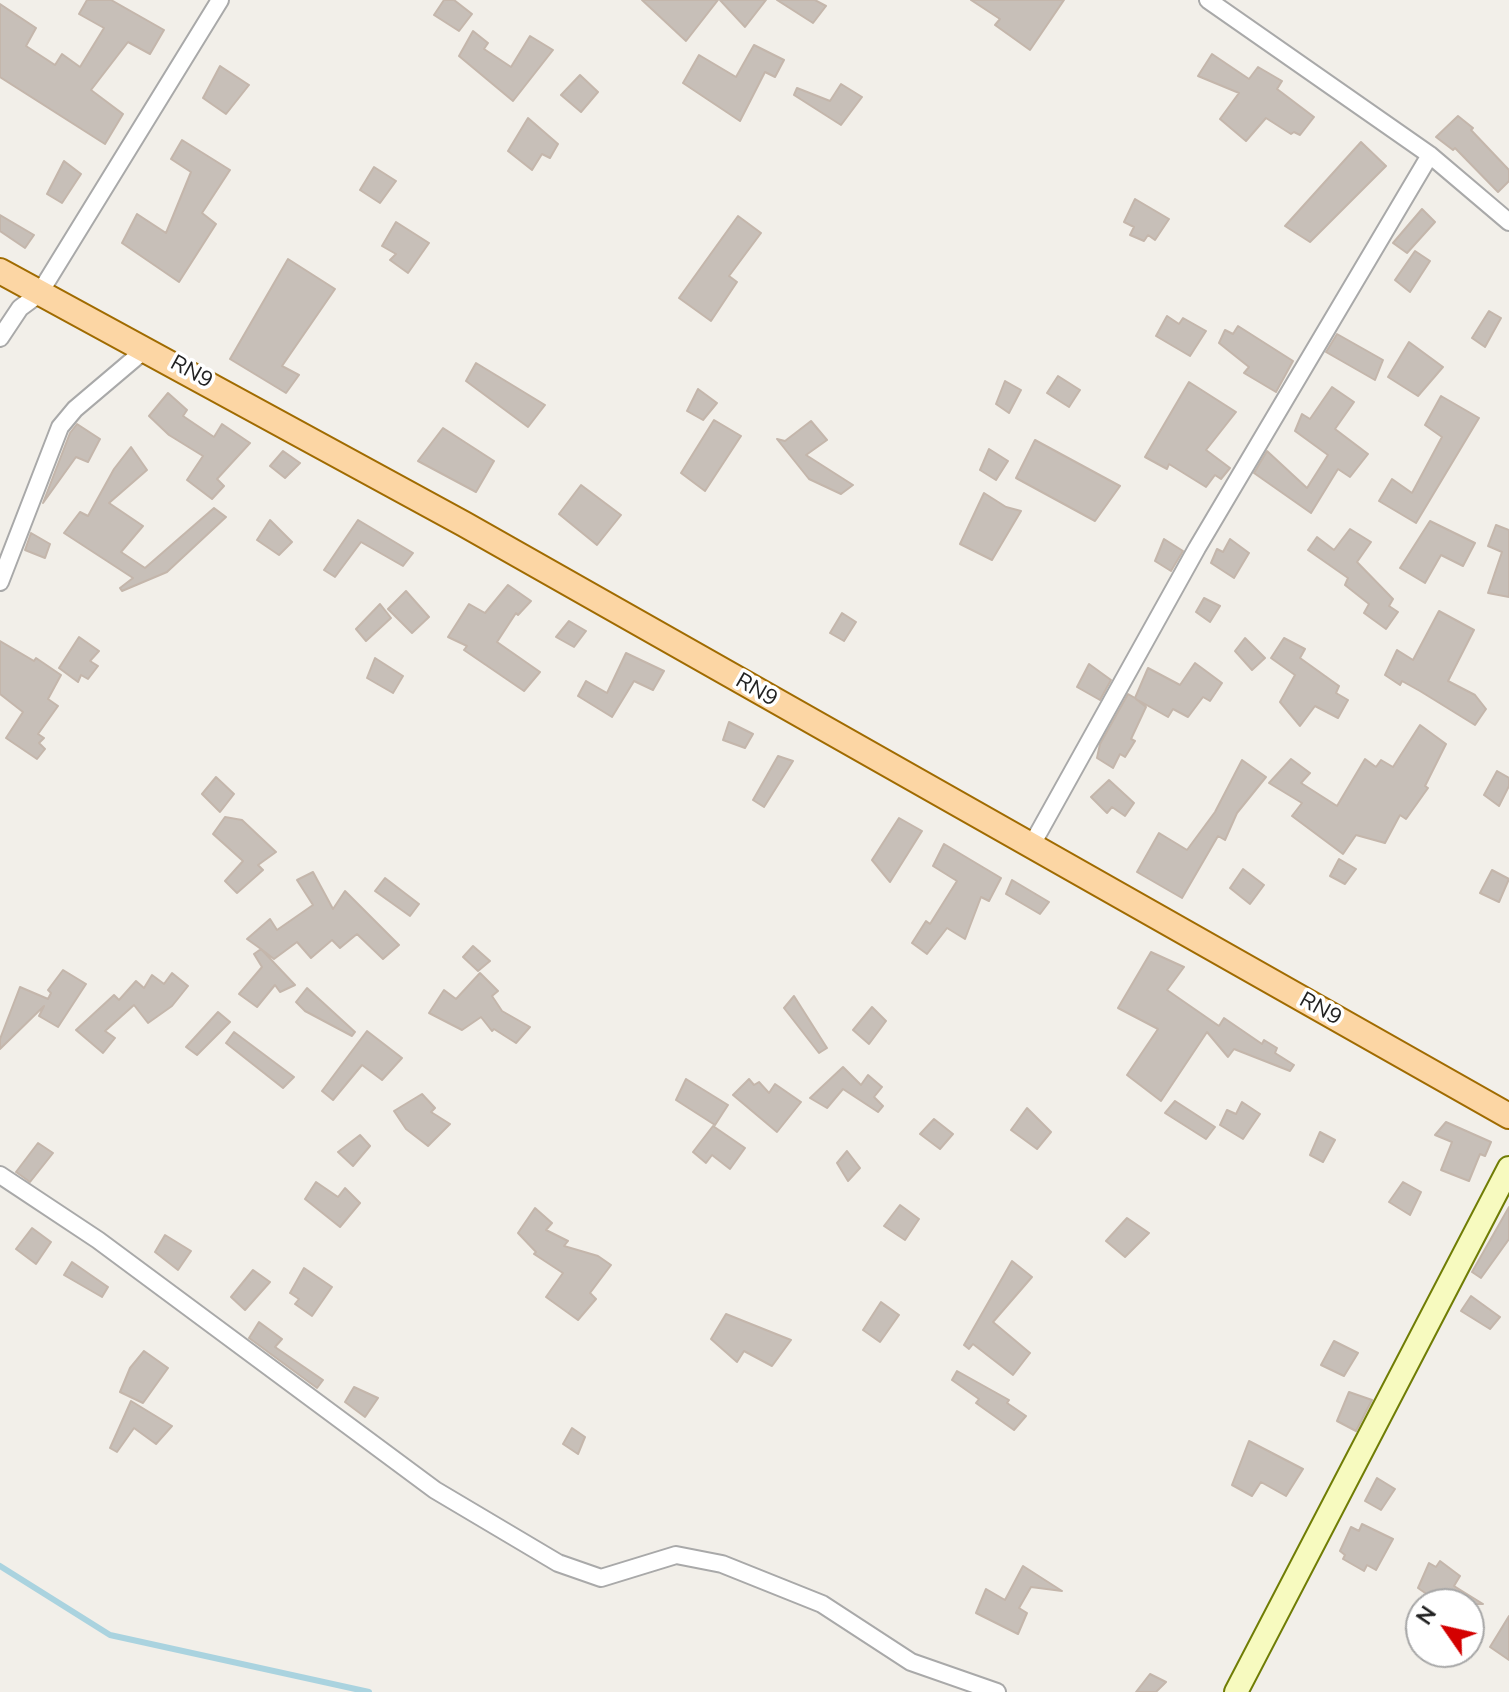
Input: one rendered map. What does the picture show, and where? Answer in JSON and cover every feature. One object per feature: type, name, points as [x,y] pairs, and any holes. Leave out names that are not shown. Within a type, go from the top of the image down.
[{"type":"main road","name":"RN9","points":[[0,271],[147,348],[1509,1116]]},
{"type":"street","points":[[0,338],[20,308],[39,294],[220,0]]},
{"type":"street","points":[[1208,0],[1430,155],[1509,222]]},
{"type":"street","points":[[1030,848],[1197,548],[1430,155]]},
{"type":"street","points":[[0,582],[60,427],[75,409],[147,348]]},
{"type":"street","points":[[1236,1692],[1509,1168]]},
{"type":"street","points":[[0,1175],[98,1240],[435,1490],[558,1563],[601,1578],[676,1555],[722,1564],[822,1604],[911,1662],[997,1692]]},
{"type":"building","points":[[87,0],[111,0],[164,30],[150,54],[128,42],[91,90],[123,114],[105,144],[0,77],[0,4],[36,28],[26,46],[55,65],[62,54],[80,67],[104,28],[79,14]]},
{"type":"building","points":[[444,0],[454,0],[472,14],[459,31],[434,15]]},
{"type":"building","points":[[642,0],[718,0],[686,41]]},
{"type":"building","points":[[720,0],[766,0],[745,27]]},
{"type":"building","points":[[777,0],[815,0],[826,6],[813,23]]},
{"type":"building","points":[[971,0],[1064,0],[1030,50],[995,25],[1000,19]]},
{"type":"building","points":[[473,31],[488,43],[484,49],[511,67],[530,36],[553,50],[513,101],[459,56]]},
{"type":"building","points":[[754,45],[784,60],[775,77],[765,72],[740,121],[683,83],[699,55],[736,77]]},
{"type":"building","points":[[1212,54],[1249,79],[1258,67],[1282,81],[1277,89],[1314,117],[1300,135],[1291,134],[1266,118],[1246,141],[1220,119],[1239,93],[1198,76]]},
{"type":"building","points":[[220,66],[249,85],[226,114],[203,98]]},
{"type":"building","points":[[580,75],[598,92],[581,112],[561,95]]},
{"type":"building","points":[[841,84],[862,97],[841,125],[794,95],[797,88],[830,101]]},
{"type":"building","points":[[1458,116],[1473,128],[1471,130],[1509,170],[1509,181],[1498,192],[1455,148],[1453,150],[1436,137]]},
{"type":"building","points":[[528,118],[558,144],[550,158],[542,154],[532,170],[508,151]]},
{"type":"building","points":[[182,140],[230,170],[202,213],[216,224],[179,282],[122,243],[137,214],[166,233],[191,172],[171,159]]},
{"type":"building","points":[[1361,142],[1386,166],[1310,242],[1285,226]]},
{"type":"building","points":[[64,161],[81,174],[62,203],[47,194]]},
{"type":"building","points":[[374,167],[396,181],[380,203],[360,190]]},
{"type":"building","points":[[1135,199],[1169,219],[1155,240],[1148,235],[1144,241],[1130,235],[1134,227],[1124,222]]},
{"type":"building","points":[[1422,209],[1435,222],[1407,253],[1393,243]]},
{"type":"building","points":[[0,215],[34,235],[25,248],[0,231]]},
{"type":"building","points":[[738,216],[761,233],[729,276],[737,282],[711,321],[679,298]]},
{"type":"building","points":[[396,222],[429,243],[408,273],[390,260],[396,254],[382,246]]},
{"type":"building","points":[[1415,251],[1430,261],[1410,292],[1395,280]]},
{"type":"building","points":[[288,259],[335,289],[282,366],[299,375],[286,393],[230,359]]},
{"type":"building","points":[[1489,311],[1501,318],[1485,347],[1472,338]]},
{"type":"building","points":[[1167,316],[1179,324],[1183,318],[1206,331],[1190,356],[1156,336]]},
{"type":"building","points":[[1238,326],[1293,361],[1276,392],[1244,373],[1249,367],[1219,343],[1225,330],[1233,334]]},
{"type":"building","points":[[1337,334],[1383,360],[1375,380],[1326,352]]},
{"type":"building","points":[[1409,342],[1443,367],[1418,396],[1388,377]]},
{"type":"building","points":[[476,363],[545,405],[528,427],[466,381]]},
{"type":"building","points":[[1058,376],[1080,390],[1069,407],[1047,393]]},
{"type":"building","points":[[1005,381],[1021,390],[1009,413],[996,404]]},
{"type":"building","points":[[1189,382],[1236,412],[1206,450],[1230,468],[1221,479],[1215,475],[1206,487],[1169,464],[1167,469],[1145,457]]},
{"type":"building","points":[[1332,387],[1354,402],[1335,429],[1368,454],[1350,477],[1338,469],[1311,513],[1254,473],[1267,451],[1307,488],[1328,455],[1295,431],[1302,414],[1310,419]]},
{"type":"building","points":[[698,389],[717,403],[703,420],[687,411]]},
{"type":"building","points":[[168,393],[187,410],[183,416],[214,437],[222,424],[250,443],[217,479],[224,486],[212,499],[187,480],[203,456],[169,435],[149,416]]},
{"type":"building","points":[[1441,396],[1479,418],[1416,523],[1379,501],[1392,479],[1412,493],[1442,437],[1425,425]]},
{"type":"building","points":[[714,420],[741,436],[705,491],[681,473]]},
{"type":"building","points":[[811,421],[827,440],[806,455],[853,485],[841,494],[809,479],[777,439],[785,441]]},
{"type":"building","points":[[77,424],[100,439],[88,462],[76,457],[43,503],[70,433]]},
{"type":"building","points":[[443,428],[494,461],[476,492],[418,461]]},
{"type":"building","points":[[1035,440],[1120,486],[1095,521],[1016,478]]},
{"type":"building","points":[[131,447],[147,470],[109,503],[143,526],[121,552],[145,568],[214,508],[226,517],[167,572],[122,591],[120,588],[133,578],[64,533],[80,512],[88,516],[114,469]]},
{"type":"building","points":[[989,449],[1008,461],[996,480],[980,470]]},
{"type":"building","points":[[283,451],[300,463],[285,478],[270,466]]},
{"type":"building","points":[[581,485],[621,515],[597,545],[559,514]]},
{"type":"building","points":[[984,493],[1006,507],[1021,511],[992,560],[960,544]]},
{"type":"building","points":[[270,520],[292,542],[279,555],[257,540]]},
{"type":"building","points":[[358,520],[413,553],[403,566],[361,542],[335,577],[324,570]]},
{"type":"building","points":[[1430,521],[1475,543],[1463,566],[1441,555],[1425,583],[1400,568]]},
{"type":"building","points":[[1496,525],[1509,530],[1509,597],[1488,593],[1502,552],[1488,546]]},
{"type":"building","points":[[1350,529],[1371,542],[1357,562],[1393,599],[1389,606],[1398,612],[1386,629],[1364,613],[1369,604],[1345,585],[1348,578],[1308,550],[1317,537],[1334,550]]},
{"type":"building","points":[[31,533],[50,544],[45,558],[25,550]]},
{"type":"building","points":[[1164,539],[1183,551],[1171,571],[1155,561]]},
{"type":"building","points":[[1230,539],[1249,553],[1234,578],[1211,563],[1217,549],[1223,552]]},
{"type":"building","points":[[508,585],[531,601],[518,615],[516,613],[497,642],[540,672],[524,691],[464,650],[467,646],[448,637],[469,604],[485,613]]},
{"type":"building","points":[[406,591],[429,617],[412,633],[388,609]]},
{"type":"building","points":[[1204,598],[1220,606],[1210,622],[1196,612]]},
{"type":"building","points":[[380,604],[391,618],[366,641],[356,629]]},
{"type":"building","points":[[1439,611],[1474,630],[1448,681],[1475,695],[1486,709],[1475,725],[1402,681],[1400,685],[1385,675],[1397,650],[1413,660]]},
{"type":"building","points":[[842,613],[856,622],[844,641],[830,633]]},
{"type":"building","points":[[569,621],[586,631],[574,647],[556,637]]},
{"type":"building","points":[[79,637],[99,651],[90,661],[98,666],[88,679],[81,675],[78,682],[59,668]]},
{"type":"building","points":[[1245,638],[1265,658],[1252,670],[1235,651]]},
{"type":"building","points":[[1284,638],[1305,649],[1300,658],[1339,686],[1336,693],[1348,700],[1338,718],[1315,706],[1300,726],[1280,702],[1295,675],[1271,658]]},
{"type":"building","points":[[0,641],[34,661],[36,658],[61,675],[48,699],[58,706],[38,734],[44,738],[39,743],[45,749],[37,759],[6,738],[23,712],[0,694]]},
{"type":"building","points":[[626,653],[664,671],[653,690],[634,681],[612,717],[578,696],[586,681],[607,693]]},
{"type":"building","points":[[375,658],[403,676],[393,693],[367,678]]},
{"type":"building","points":[[1195,663],[1222,683],[1210,701],[1203,697],[1188,717],[1173,709],[1168,717],[1136,699],[1146,707],[1131,739],[1135,741],[1125,757],[1120,754],[1113,768],[1097,758],[1100,744],[1128,694],[1135,698],[1148,668],[1180,685]]},
{"type":"building","points":[[1089,664],[1111,680],[1100,700],[1077,687]]},
{"type":"building","points":[[729,722],[753,734],[745,748],[723,740]]},
{"type":"building","points":[[1420,725],[1446,744],[1425,786],[1428,788],[1406,819],[1400,815],[1385,843],[1356,835],[1343,854],[1292,816],[1302,803],[1269,783],[1291,759],[1310,773],[1301,783],[1337,806],[1365,759],[1376,767],[1381,760],[1393,767]]},
{"type":"building","points":[[778,756],[793,761],[764,807],[753,800]]},
{"type":"building","points":[[1242,760],[1266,777],[1237,813],[1225,840],[1218,836],[1182,898],[1137,872],[1159,833],[1187,850],[1215,812]]},
{"type":"building","points":[[1497,771],[1509,778],[1509,786],[1499,806],[1484,795]]},
{"type":"building","points":[[216,777],[234,794],[220,812],[202,794]]},
{"type":"building","points":[[1109,780],[1134,803],[1125,816],[1112,807],[1107,813],[1091,797]]},
{"type":"building","points":[[225,817],[242,820],[276,852],[258,865],[263,870],[237,893],[225,881],[243,861],[213,834]]},
{"type":"building","points":[[899,818],[922,831],[890,882],[872,860]]},
{"type":"building","points":[[944,844],[1001,878],[989,901],[981,897],[965,939],[947,928],[927,954],[912,943],[926,921],[930,924],[957,881],[933,866]]},
{"type":"building","points":[[1339,859],[1356,869],[1345,884],[1330,876]]},
{"type":"building","points":[[1243,869],[1264,885],[1250,904],[1230,888]]},
{"type":"building","points":[[1492,870],[1509,879],[1499,902],[1480,893]]},
{"type":"building","points":[[313,872],[333,909],[345,891],[399,945],[383,959],[357,934],[340,948],[332,940],[311,958],[297,942],[274,959],[247,939],[270,919],[277,930],[313,905],[297,880]]},
{"type":"building","points":[[385,878],[419,904],[410,916],[375,891]]},
{"type":"building","points":[[1012,880],[1049,902],[1040,914],[1006,894]]},
{"type":"building","points":[[473,946],[490,961],[478,971],[463,957]]},
{"type":"building","points":[[261,949],[295,985],[280,992],[275,985],[257,1007],[239,994],[262,967],[254,954]]},
{"type":"building","points":[[1151,952],[1184,967],[1167,990],[1219,1026],[1224,1018],[1262,1044],[1264,1040],[1277,1048],[1275,1053],[1294,1065],[1290,1071],[1234,1049],[1228,1057],[1207,1032],[1161,1101],[1127,1075],[1158,1029],[1118,1008]]},
{"type":"building","points":[[63,970],[86,984],[58,1027],[39,1016],[44,1006],[0,1049],[0,1039],[20,987],[48,999],[51,993],[48,990]]},
{"type":"building","points":[[172,973],[188,986],[172,1006],[148,1023],[134,1005],[105,1031],[115,1038],[103,1053],[76,1030],[114,995],[119,1000],[136,981],[144,988],[152,975],[164,984]]},
{"type":"building","points":[[480,973],[498,991],[492,996],[502,1011],[530,1027],[516,1043],[494,1029],[492,1031],[481,1017],[462,1030],[429,1013],[444,990],[456,999]]},
{"type":"building","points":[[307,988],[355,1032],[352,1036],[305,1011],[296,1002]]},
{"type":"building","points":[[794,996],[827,1048],[819,1053],[784,1008]]},
{"type":"building","points":[[872,1007],[886,1021],[869,1044],[853,1030]]},
{"type":"building","points":[[218,1012],[230,1022],[197,1055],[186,1047]]},
{"type":"building","points":[[367,1031],[402,1058],[382,1080],[362,1065],[333,1100],[322,1091]]},
{"type":"building","points":[[234,1032],[294,1077],[283,1088],[226,1043]]},
{"type":"building","points":[[843,1067],[861,1085],[868,1075],[882,1087],[874,1097],[883,1106],[878,1112],[843,1089],[827,1108],[810,1098]]},
{"type":"building","points":[[686,1079],[728,1105],[715,1125],[676,1100]]},
{"type":"building","points":[[749,1079],[754,1085],[759,1082],[769,1093],[775,1084],[801,1102],[777,1132],[733,1095]]},
{"type":"building","points":[[422,1094],[435,1108],[431,1112],[450,1124],[428,1146],[406,1129],[394,1111]]},
{"type":"building","points":[[1175,1101],[1215,1127],[1206,1139],[1165,1113]]},
{"type":"building","points":[[1242,1102],[1260,1114],[1243,1139],[1220,1125],[1227,1110],[1236,1114]]},
{"type":"building","points":[[1027,1108],[1051,1132],[1037,1149],[1011,1130]]},
{"type":"building","points":[[934,1119],[953,1134],[940,1149],[920,1134]]},
{"type":"building","points":[[1446,1122],[1491,1142],[1485,1156],[1480,1154],[1469,1181],[1441,1170],[1452,1142],[1435,1135]]},
{"type":"building","points":[[713,1126],[745,1148],[730,1169],[712,1155],[706,1163],[693,1152]]},
{"type":"building","points":[[1320,1132],[1335,1140],[1323,1162],[1310,1155]]},
{"type":"building","points":[[360,1135],[370,1146],[353,1166],[338,1152]]},
{"type":"building","points":[[38,1143],[53,1153],[30,1182],[16,1172]]},
{"type":"building","points":[[847,1151],[860,1168],[848,1181],[837,1163]]},
{"type":"building","points":[[316,1182],[338,1197],[345,1188],[360,1203],[340,1227],[305,1199]]},
{"type":"building","points":[[1403,1182],[1421,1192],[1410,1215],[1389,1202]]},
{"type":"building","points":[[900,1205],[919,1219],[905,1240],[884,1226]]},
{"type":"building","points":[[1509,1207],[1509,1239],[1481,1278],[1472,1272]]},
{"type":"building","points":[[535,1208],[552,1223],[546,1230],[568,1241],[564,1246],[598,1256],[611,1265],[590,1293],[596,1299],[578,1320],[546,1297],[563,1273],[534,1254],[536,1252],[518,1233]]},
{"type":"building","points":[[1127,1218],[1149,1233],[1125,1257],[1106,1241]]},
{"type":"building","points":[[32,1228],[51,1242],[36,1264],[16,1249]]},
{"type":"building","points":[[165,1235],[191,1251],[178,1270],[155,1252]]},
{"type":"building","points":[[1012,1261],[1032,1277],[993,1322],[1030,1353],[1013,1375],[973,1344],[969,1349],[964,1345]]},
{"type":"building","points":[[72,1262],[108,1287],[102,1297],[64,1275]]},
{"type":"building","points":[[304,1268],[332,1287],[312,1316],[295,1304],[299,1299],[290,1293]]},
{"type":"building","points":[[253,1270],[270,1282],[245,1310],[231,1297]]},
{"type":"building","points":[[1471,1296],[1500,1317],[1490,1329],[1461,1311]]},
{"type":"building","points":[[881,1302],[899,1315],[880,1342],[863,1330]]},
{"type":"building","points":[[726,1314],[791,1340],[772,1366],[744,1351],[737,1362],[711,1339]]},
{"type":"building","points":[[259,1322],[282,1339],[275,1347],[323,1380],[317,1388],[249,1338]]},
{"type":"building","points":[[1334,1341],[1358,1353],[1344,1376],[1321,1365]]},
{"type":"building","points":[[144,1351],[168,1368],[143,1403],[120,1392],[130,1368]]},
{"type":"building","points":[[957,1371],[1009,1400],[1007,1403],[1026,1416],[1014,1430],[976,1403],[979,1399],[952,1380]]},
{"type":"building","points":[[354,1387],[378,1398],[365,1417],[345,1402]]},
{"type":"building","points":[[1349,1392],[1372,1400],[1356,1431],[1337,1421]]},
{"type":"building","points":[[131,1401],[172,1426],[156,1444],[134,1428],[117,1452],[110,1448]]},
{"type":"building","points":[[572,1428],[585,1437],[578,1454],[563,1444]]},
{"type":"building","points":[[1249,1441],[1303,1469],[1286,1496],[1261,1482],[1252,1496],[1232,1485]]},
{"type":"building","points":[[1377,1478],[1395,1489],[1381,1510],[1365,1501]]},
{"type":"building","points":[[1362,1524],[1393,1539],[1376,1570],[1367,1565],[1364,1571],[1343,1559],[1345,1555],[1340,1551],[1351,1527],[1359,1531]]},
{"type":"building","points":[[1440,1561],[1460,1576],[1454,1586],[1457,1588],[1418,1588],[1429,1563],[1436,1567]]},
{"type":"building","points":[[1023,1566],[1062,1591],[1031,1587],[1019,1608],[1027,1613],[1018,1634],[976,1613],[986,1589],[1005,1600]]},
{"type":"building","points":[[1509,1616],[1509,1660],[1490,1647]]},
{"type":"building","points":[[1150,1674],[1166,1682],[1156,1692],[1136,1692]]},
{"type":"waterway","points":[[0,1566],[110,1635],[369,1692]]}]
